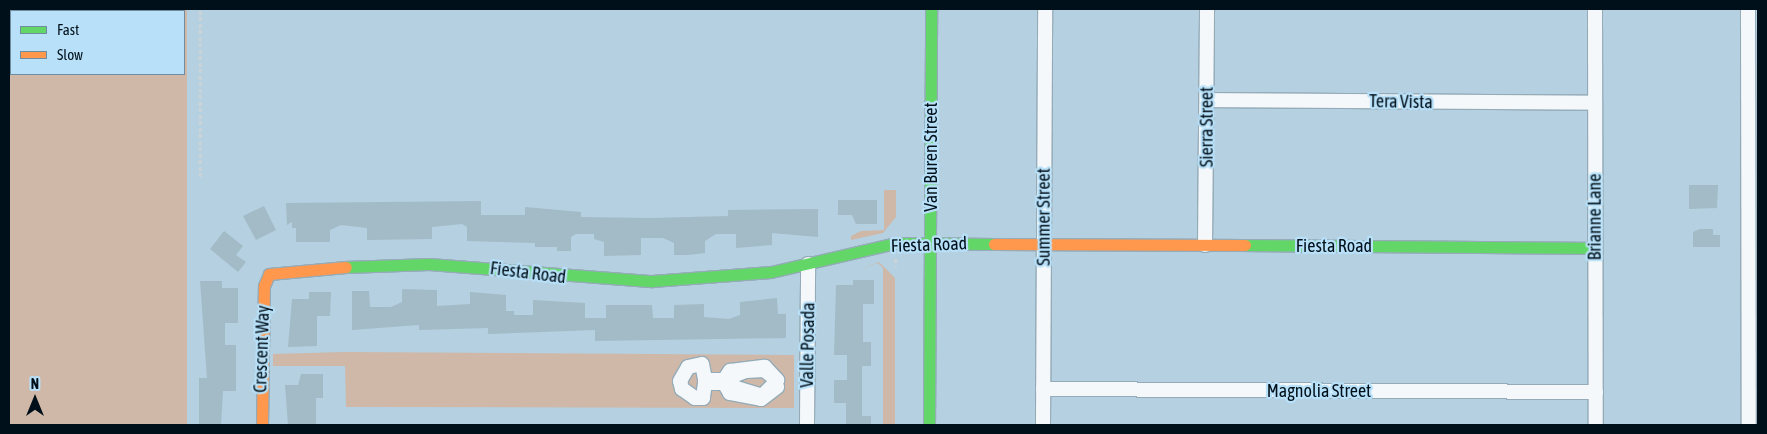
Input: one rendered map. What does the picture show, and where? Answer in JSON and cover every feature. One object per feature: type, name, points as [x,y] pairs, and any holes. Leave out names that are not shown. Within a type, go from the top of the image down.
[{"type":"street","name":"Van Buren Street","points":[[929,425],[931,9]]},
{"type":"street","name":"Summer Street","points":[[1043,425],[1045,9]]},
{"type":"street","name":"Sierra Street","points":[[1205,245],[1207,9]]},
{"type":"street","name":"Brianne Lane","points":[[1595,9],[1596,425]]},
{"type":"street","points":[[1748,9],[1748,425]]},
{"type":"street","name":"Tera Vista","points":[[1207,100],[1594,103]]},
{"type":"street","name":"Fiesta Road","points":[[269,274],[429,264],[564,278],[660,281],[734,278],[808,264],[896,243],[1595,248]]},
{"type":"street","name":"Valle Posada","points":[[807,425],[808,264]]},
{"type":"street","name":"Crescent Way","points":[[262,425],[260,368],[264,286],[269,274]]},
{"type":"street","points":[[702,364],[706,380],[724,380],[730,370],[760,367],[770,370],[777,380],[764,370],[736,374],[731,382],[741,390],[762,396],[777,384],[772,395],[761,399],[730,393],[724,383],[706,383],[703,398],[695,398],[682,389],[680,381],[688,367],[702,364]]},
{"type":"street","name":"Magnolia Street","points":[[1043,389],[1596,392]]},
{"type":"path","points":[[200,9],[200,177]]},
{"type":"shaded area","points":[[9,9],[187,9],[187,425],[9,425]]},
{"type":"shaded area","points":[[884,190],[896,190],[896,217],[883,233],[851,240],[851,236],[861,231],[884,230]]},
{"type":"shaded area","points":[[879,262],[895,278],[895,425],[883,425],[883,268],[878,263],[859,270]]},
{"type":"shaded area","points":[[345,352],[794,355],[794,408],[346,407],[345,366],[273,366],[273,354]]},
{"type":"building","points":[[1689,185],[1718,185],[1717,208],[1689,209]]},
{"type":"building","points":[[838,200],[877,200],[877,224],[856,224],[852,215],[838,215]]},
{"type":"building","points":[[481,201],[481,215],[525,215],[525,207],[581,212],[581,217],[650,218],[728,216],[728,210],[818,209],[818,237],[772,233],[772,245],[736,248],[736,234],[716,234],[705,241],[705,253],[688,255],[674,255],[674,243],[663,238],[641,238],[641,255],[604,256],[604,242],[594,239],[594,234],[576,234],[571,237],[571,251],[557,251],[557,247],[535,247],[535,243],[467,241],[467,227],[462,224],[432,227],[432,239],[367,240],[367,228],[341,225],[330,230],[330,242],[296,242],[296,228],[292,228],[292,222],[287,225],[286,203]]},
{"type":"building","points":[[264,206],[276,230],[256,240],[243,216]]},
{"type":"building","points":[[1700,229],[1713,229],[1713,235],[1720,235],[1720,247],[1693,247],[1693,232]]},
{"type":"building","points":[[224,231],[243,246],[236,255],[246,262],[238,272],[210,249]]},
{"type":"building","points":[[853,280],[874,280],[874,304],[863,304],[863,342],[871,342],[871,366],[862,366],[862,416],[871,416],[871,425],[846,425],[846,403],[834,403],[834,380],[847,380],[847,355],[834,355],[836,285],[853,285]]},
{"type":"building","points":[[200,281],[222,281],[222,288],[238,288],[238,323],[225,323],[225,345],[236,345],[236,391],[223,391],[221,425],[199,425],[199,378],[207,378]]},
{"type":"building","points":[[402,289],[437,290],[437,306],[470,304],[470,292],[506,295],[506,311],[514,311],[514,315],[533,315],[533,300],[585,303],[585,318],[606,318],[606,305],[652,305],[653,318],[674,318],[674,305],[704,304],[704,317],[729,319],[740,315],[740,302],[777,298],[778,314],[786,314],[786,338],[595,341],[595,330],[488,334],[488,328],[419,330],[419,325],[352,330],[352,291],[369,291],[370,307],[391,307],[402,302]]},
{"type":"building","points":[[309,292],[331,292],[330,316],[317,316],[317,346],[288,347],[292,299],[309,299]]},
{"type":"building","points":[[301,374],[323,374],[323,398],[316,398],[316,425],[288,425],[285,385],[298,385]]},
{"type":"traffic: fast","points":[[929,425],[931,9]]},
{"type":"traffic: fast","points":[[346,267],[429,264],[652,281],[771,272],[896,243],[994,244]]},
{"type":"traffic: fast","points":[[1245,245],[1595,248]]},
{"type":"traffic: slow","points":[[994,244],[1245,245]]},
{"type":"traffic: slow","points":[[262,425],[264,286],[269,274],[346,267]]}]
